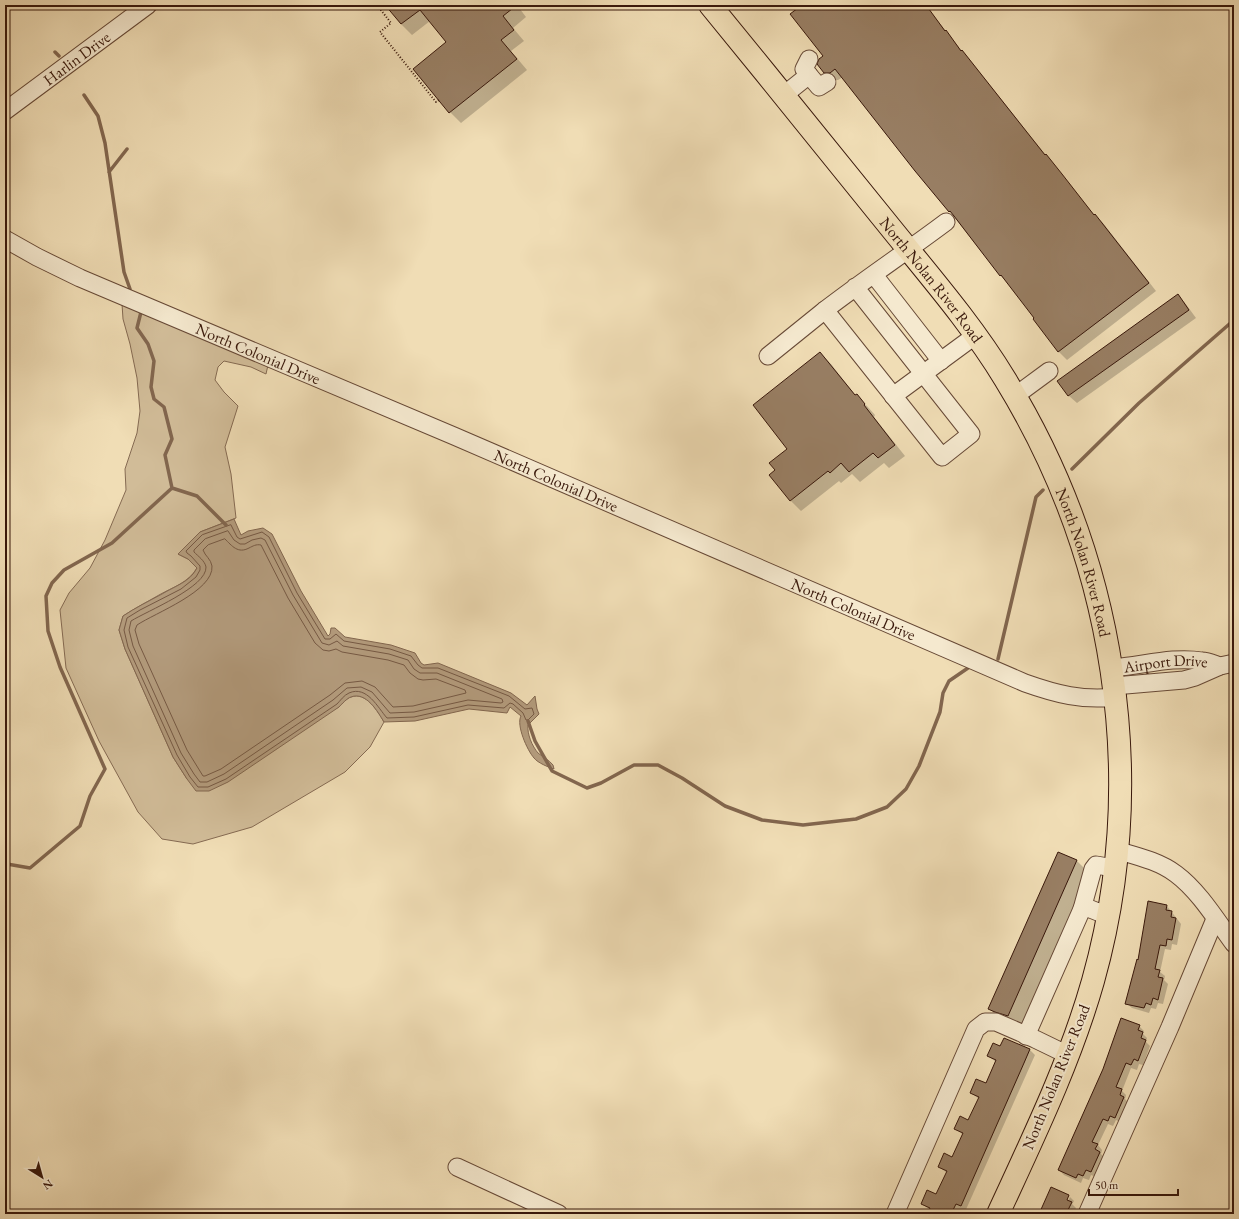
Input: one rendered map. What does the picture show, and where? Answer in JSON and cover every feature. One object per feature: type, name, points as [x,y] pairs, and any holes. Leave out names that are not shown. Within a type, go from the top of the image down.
[{"type":"main road","name":"North Nolan River Road","points":[[710,5],[976,335],[999,369],[1044,449],[1068,504],[1099,601],[1114,684],[1120,778],[1115,859],[1108,916],[1092,985],[1082,1018],[1068,1055],[998,1214]]},
{"type":"street","name":"Harlin Drive","points":[[5,112],[148,5]]},
{"type":"street","points":[[784,96],[809,67],[819,87],[827,82]]},
{"type":"street","points":[[768,356],[855,287],[944,224]]},
{"type":"street","name":"North Colonial Drive","points":[[5,239],[37,257],[80,278],[447,433],[1025,683],[1066,695],[1088,699],[1114,684]]},
{"type":"street","points":[[874,275],[941,361]]},
{"type":"street","points":[[825,310],[942,457],[971,434],[855,287]]},
{"type":"street","points":[[893,396],[976,335]]},
{"type":"street","points":[[1015,396],[1049,371]]},
{"type":"street","name":"Airport Drive","points":[[1114,684],[1150,684],[1184,680],[1227,664]]},
{"type":"street","points":[[1026,1036],[1082,908],[1093,869],[1096,865],[1115,859],[1156,863],[1175,873],[1192,888],[1234,944]]},
{"type":"street","points":[[1082,908],[1088,908],[1108,916]]},
{"type":"street","points":[[1087,1214],[1170,1027],[1215,919]]},
{"type":"street","points":[[895,1214],[976,1030],[985,1022],[996,1022],[1068,1055]]},
{"type":"street","points":[[457,1167],[559,1214]]},
{"type":"path","points":[[377,5],[391,23],[380,32],[436,102],[439,100]]},
{"type":"shaded area","points":[[122,304],[268,365],[266,374],[251,367],[224,361],[218,367],[215,380],[224,392],[238,406],[225,447],[231,474],[236,518],[200,532],[178,554],[188,559],[197,568],[193,573],[180,584],[123,616],[119,630],[125,649],[173,757],[187,779],[339,707],[351,697],[356,696],[362,697],[371,704],[384,722],[370,747],[345,772],[252,827],[193,844],[162,839],[138,812],[99,741],[66,668],[60,610],[69,593],[90,568],[105,540],[126,490],[125,469],[137,433],[140,411],[137,378],[123,319]]},
{"type":"water","points":[[234,519],[241,535],[248,531],[263,528],[272,534],[301,591],[328,636],[331,628],[335,628],[345,637],[391,645],[415,653],[424,665],[438,663],[511,693],[527,705],[535,696],[539,714],[528,725],[529,736],[538,753],[553,765],[554,769],[538,762],[531,754],[525,744],[521,731],[521,716],[510,707],[507,713],[469,709],[415,721],[384,722],[371,704],[362,697],[356,696],[348,699],[339,707],[228,782],[209,791],[196,791],[173,757],[125,649],[119,630],[123,616],[182,583],[194,573],[197,568],[188,559],[178,554],[200,532]]},
{"type":"building","points":[[385,5],[517,5],[503,16],[514,30],[501,40],[517,59],[449,113],[413,69],[446,42],[420,10],[401,24]]},
{"type":"building","points":[[802,5],[926,5],[961,51],[962,50],[1094,215],[1095,214],[1149,283],[1058,352],[1001,275],[1000,276],[950,211],[949,212],[915,171],[835,69],[830,73],[824,73],[817,64],[819,59],[823,56],[790,14]]},
{"type":"building","points":[[1178,294],[1189,310],[1068,396],[1057,381]]},
{"type":"building","points":[[820,352],[855,395],[857,394],[895,445],[878,458],[873,453],[849,472],[841,463],[830,473],[828,471],[790,501],[769,475],[775,470],[769,463],[787,449],[753,405]]},
{"type":"building","points":[[1058,852],[1077,860],[1008,1016],[995,1012],[988,1009]]},
{"type":"building","points":[[1148,901],[1167,905],[1166,910],[1172,911],[1171,917],[1176,918],[1172,940],[1167,939],[1166,946],[1160,945],[1155,969],[1160,970],[1158,977],[1163,978],[1158,1000],[1153,998],[1151,1005],[1146,1003],[1144,1008],[1125,1004],[1137,959],[1138,960]]},
{"type":"building","points":[[1121,1018],[1140,1025],[1138,1030],[1143,1032],[1141,1038],[1146,1040],[1138,1061],[1134,1059],[1131,1065],[1126,1063],[1116,1087],[1122,1089],[1120,1095],[1124,1097],[1115,1118],[1110,1116],[1108,1121],[1103,1119],[1092,1142],[1098,1144],[1095,1149],[1100,1152],[1091,1172],[1086,1170],[1083,1176],[1078,1174],[1076,1178],[1058,1170],[1103,1069]]},
{"type":"building","points":[[1004,1038],[1030,1049],[1024,1063],[961,1206],[956,1204],[951,1214],[927,1214],[930,1208],[921,1204],[927,1190],[936,1194],[947,1171],[938,1167],[944,1153],[952,1157],[963,1133],[954,1129],[960,1116],[968,1120],[979,1097],[970,1093],[976,1079],[986,1083],[996,1060],[987,1056],[993,1043],[1000,1046]]},
{"type":"building","points":[[1051,1187],[1069,1195],[1067,1200],[1072,1202],[1066,1214],[1039,1214]]},
{"type":"waterway","points":[[55,52],[59,56]]},
{"type":"waterway","points":[[84,95],[98,116],[105,143],[124,272],[130,289]]},
{"type":"waterway","points":[[109,172],[127,149]]},
{"type":"waterway","points":[[5,861],[7,864],[30,868],[80,826],[90,796],[105,769],[60,667],[48,631],[46,596],[52,583],[64,570],[112,543],[172,488],[165,455],[172,439],[164,407],[154,399],[151,387],[154,361],[148,344],[137,328],[141,312]]},
{"type":"waterway","points":[[1072,469],[1139,403],[1234,320]]},
{"type":"waterway","points":[[172,488],[197,496],[226,525]]},
{"type":"waterway","points":[[998,659],[1036,497],[1043,490]]},
{"type":"waterway","points":[[528,721],[535,741],[552,771],[587,788],[601,783],[634,765],[658,765],[682,778],[725,806],[762,820],[803,825],[856,819],[887,807],[906,789],[919,766],[940,712],[943,693],[949,681],[968,668]]}]
